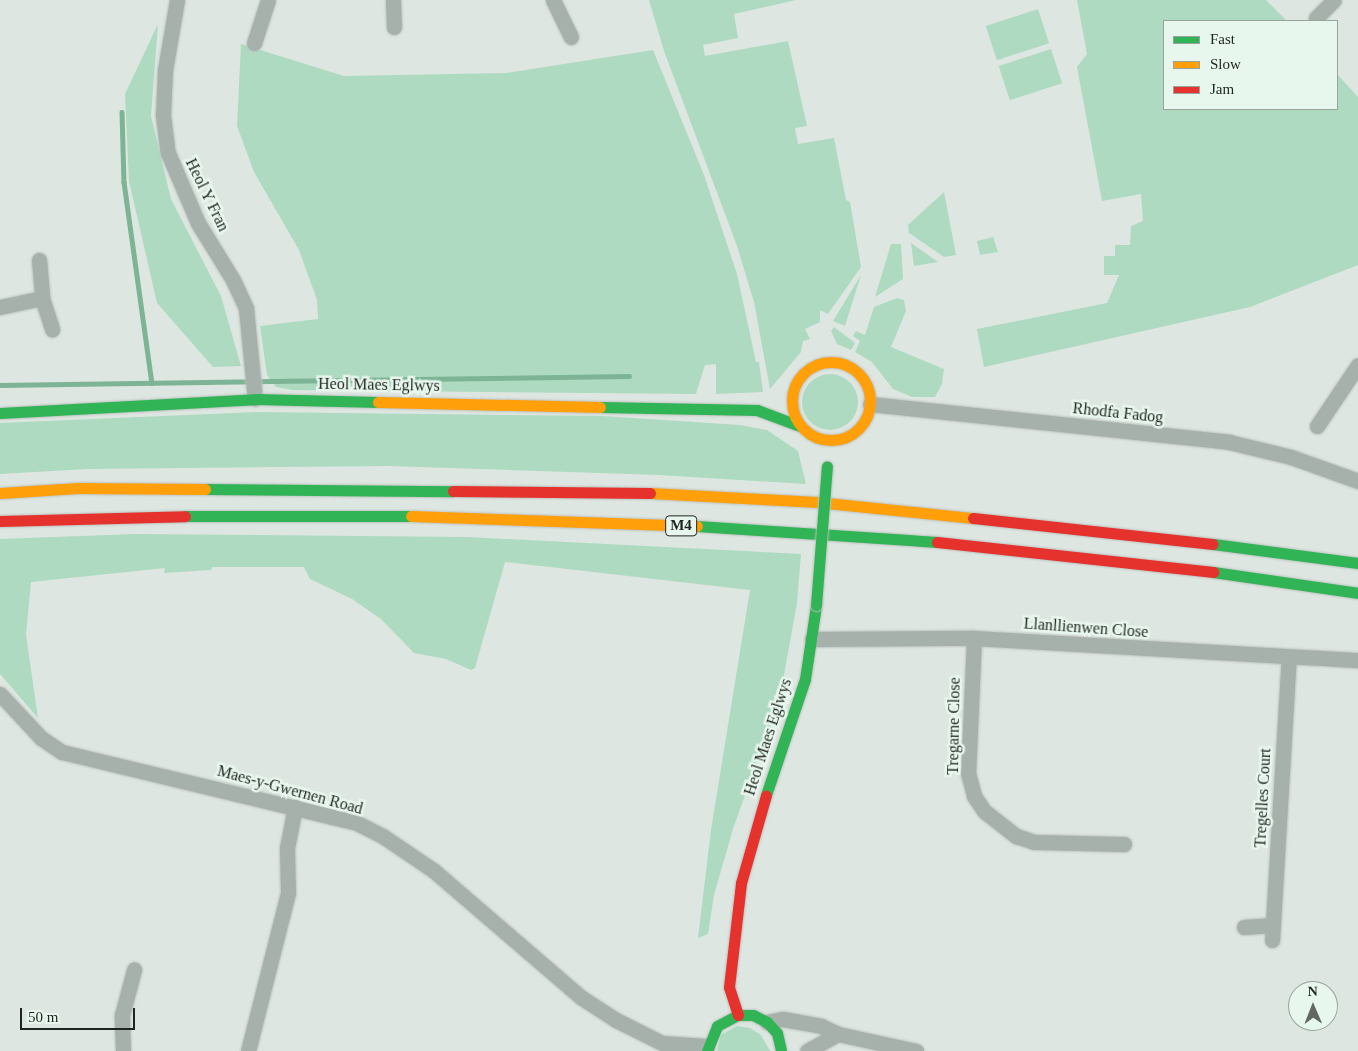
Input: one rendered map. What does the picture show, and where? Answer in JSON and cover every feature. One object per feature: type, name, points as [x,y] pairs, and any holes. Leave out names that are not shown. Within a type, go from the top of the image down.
[{"type":"main road","name":"Heol Maes Eglwys","points":[[757,410],[792,391],[808,369],[832,362],[848,366],[862,376],[869,392],[870,404]]},
{"type":"main road","points":[[792,391],[792,409],[803,429],[827,456],[863,424],[870,404]]},
{"type":"main road","name":"Heol Maes Eglwys","points":[[0,413],[255,399],[757,410],[832,440],[849,436]]},
{"type":"main road","name":"Heol Maes Eglwys","points":[[738,1015],[729,987],[741,883],[754,832],[805,679],[816,605],[827,456]]},
{"type":"main road","name":"M4","points":[[0,493],[78,488],[636,492],[817,502],[1205,543],[1358,563]]},
{"type":"main road","name":"M4","points":[[0,521],[88,516],[389,515],[683,526],[887,537],[1205,571],[1358,593]]},
{"type":"main road","points":[[707,1049],[717,1026],[738,1015],[753,1015],[766,1022],[777,1032],[781,1051]]},
{"type":"street","name":"Heol Y Fran","points":[[177,0],[165,70],[163,115],[168,153],[198,223],[234,280],[246,308],[255,399]]},
{"type":"street","points":[[254,43],[268,0]]},
{"type":"street","points":[[393,0],[394,27]]},
{"type":"street","points":[[553,0],[571,37]]},
{"type":"street","points":[[1316,18],[1334,0]]},
{"type":"street","points":[[40,260],[42,298],[52,329]]},
{"type":"street","points":[[0,307],[42,298]]},
{"type":"street","points":[[1317,426],[1358,365]]},
{"type":"street","name":"Rhodfa Fadog","points":[[870,404],[1230,442],[1291,457],[1358,481]]},
{"type":"street","name":"Llanllienwen Close","points":[[812,639],[974,638],[1289,658],[1358,660]]},
{"type":"street","name":"Tregarne Close","points":[[974,638],[968,773],[974,796],[984,811],[1016,836],[1034,842],[1125,842]]},
{"type":"street","name":"Tregelles Court","points":[[1244,927],[1272,932],[1289,658]]},
{"type":"street","name":"Maes-y-Gwernen Road","points":[[0,694],[41,738],[62,752],[87,761],[295,807],[357,824],[384,837],[433,870],[582,998],[616,1020],[662,1043],[707,1049]]},
{"type":"street","points":[[248,1051],[288,893],[287,848],[295,807]]},
{"type":"street","points":[[123,1051],[122,1016],[134,970]]},
{"type":"street","points":[[766,1022],[782,1019],[822,1026],[838,1034],[916,1051]]},
{"type":"street","points":[[807,1051],[838,1034]]},
{"type":"green space","points":[[649,0],[796,0],[734,14],[738,38],[703,45],[705,56],[788,41],[807,126],[795,128],[798,144],[834,138],[846,200],[850,202],[861,267],[828,314],[820,310],[820,322],[805,329],[810,339],[803,341],[801,352],[770,389],[754,302],[737,246],[664,51]]},
{"type":"green space","points":[[1077,0],[1266,0],[1286,20],[1163,20],[1163,110],[1338,110],[1338,75],[1358,97],[1358,265],[1250,307],[984,367],[977,329],[1107,303],[1119,275],[1104,275],[1104,256],[1115,256],[1115,245],[1130,245],[1131,226],[1143,221],[1141,194],[1102,201],[1077,67],[1087,54]]},
{"type":"green space","points":[[1038,9],[1049,43],[997,60],[986,26]]},
{"type":"green space","points":[[158,24],[151,116],[171,199],[221,296],[241,366],[213,367],[157,303],[129,181],[125,94]]},
{"type":"green space","points":[[241,44],[344,76],[506,73],[653,50],[704,175],[737,274],[756,362],[759,362],[763,392],[716,394],[716,364],[705,365],[696,394],[292,390],[276,387],[267,375],[260,326],[318,319],[317,300],[299,250],[254,172],[237,126]]},
{"type":"green space","points":[[1051,49],[1062,83],[1010,100],[999,66]]},
{"type":"green space","points":[[944,192],[956,255],[944,257],[909,233],[908,225]]},
{"type":"green space","points":[[993,237],[998,252],[980,255],[977,241]]},
{"type":"green space","points":[[911,243],[938,262],[914,266]]},
{"type":"green space","points":[[891,244],[901,244],[903,279],[875,297]]},
{"type":"green space","points":[[861,275],[845,326],[833,321]]},
{"type":"green space","points":[[897,298],[904,300],[906,311],[891,347],[944,369],[942,384],[935,397],[912,397],[893,389],[872,362],[855,352],[860,341],[853,336],[856,331],[865,335],[874,307]]},
{"type":"green space","points":[[834,327],[855,343],[851,350],[837,344],[831,331]]},
{"type":"green space","points":[[824,374],[836,374],[846,378],[854,386],[858,402],[854,418],[846,426],[836,430],[824,430],[814,426],[806,418],[802,408],[802,396],[806,386],[814,378]]},
{"type":"green space","points":[[256,412],[602,416],[740,425],[767,430],[798,451],[806,484],[659,475],[389,466],[88,469],[0,474],[0,423]]},
{"type":"green space","points":[[135,534],[467,537],[801,554],[797,603],[780,697],[733,829],[714,895],[708,934],[698,938],[711,830],[750,590],[505,562],[475,668],[471,670],[446,659],[414,653],[381,619],[352,599],[310,579],[304,567],[212,567],[211,570],[164,573],[165,568],[31,582],[26,635],[38,718],[0,674],[0,539]]},
{"type":"green space","points":[[737,1026],[750,1028],[761,1035],[770,1051],[717,1051],[721,1035]]},
{"type":"waterway","points":[[122,112],[124,182],[152,383]]},
{"type":"waterway","points":[[0,385],[629,376]]},
{"type":"traffic: fast","points":[[0,413],[255,399],[378,402]]},
{"type":"traffic: fast","points":[[600,407],[757,410],[800,426]]},
{"type":"traffic: fast","points":[[816,605],[827,466]]},
{"type":"traffic: fast","points":[[205,489],[453,491]]},
{"type":"traffic: fast","points":[[185,516],[411,516]]},
{"type":"traffic: fast","points":[[697,526],[937,542]]},
{"type":"traffic: fast","points":[[1213,544],[1358,563]]},
{"type":"traffic: fast","points":[[1213,572],[1358,593]]},
{"type":"traffic: fast","points":[[766,795],[805,679],[816,605]]},
{"type":"traffic: fast","points":[[707,1051],[717,1026],[738,1015],[753,1015],[767,1022],[777,1033],[781,1051]]},
{"type":"traffic: slow","points":[[831,362],[846,365],[859,373],[867,386],[870,401],[867,416],[859,429],[846,437],[831,440],[816,437],[803,429],[795,416],[792,401],[795,386],[803,373],[816,365],[831,362]]},
{"type":"traffic: slow","points":[[378,402],[600,407]]},
{"type":"traffic: slow","points":[[0,493],[78,488],[205,489]]},
{"type":"traffic: slow","points":[[650,493],[817,502],[973,518]]},
{"type":"traffic: slow","points":[[411,516],[697,526]]},
{"type":"traffic: jam","points":[[453,491],[650,493]]},
{"type":"traffic: jam","points":[[0,521],[185,516]]},
{"type":"traffic: jam","points":[[973,518],[1213,544]]},
{"type":"traffic: jam","points":[[937,542],[1213,572]]},
{"type":"traffic: jam","points":[[738,1015],[729,987],[741,883],[766,795]]}]
